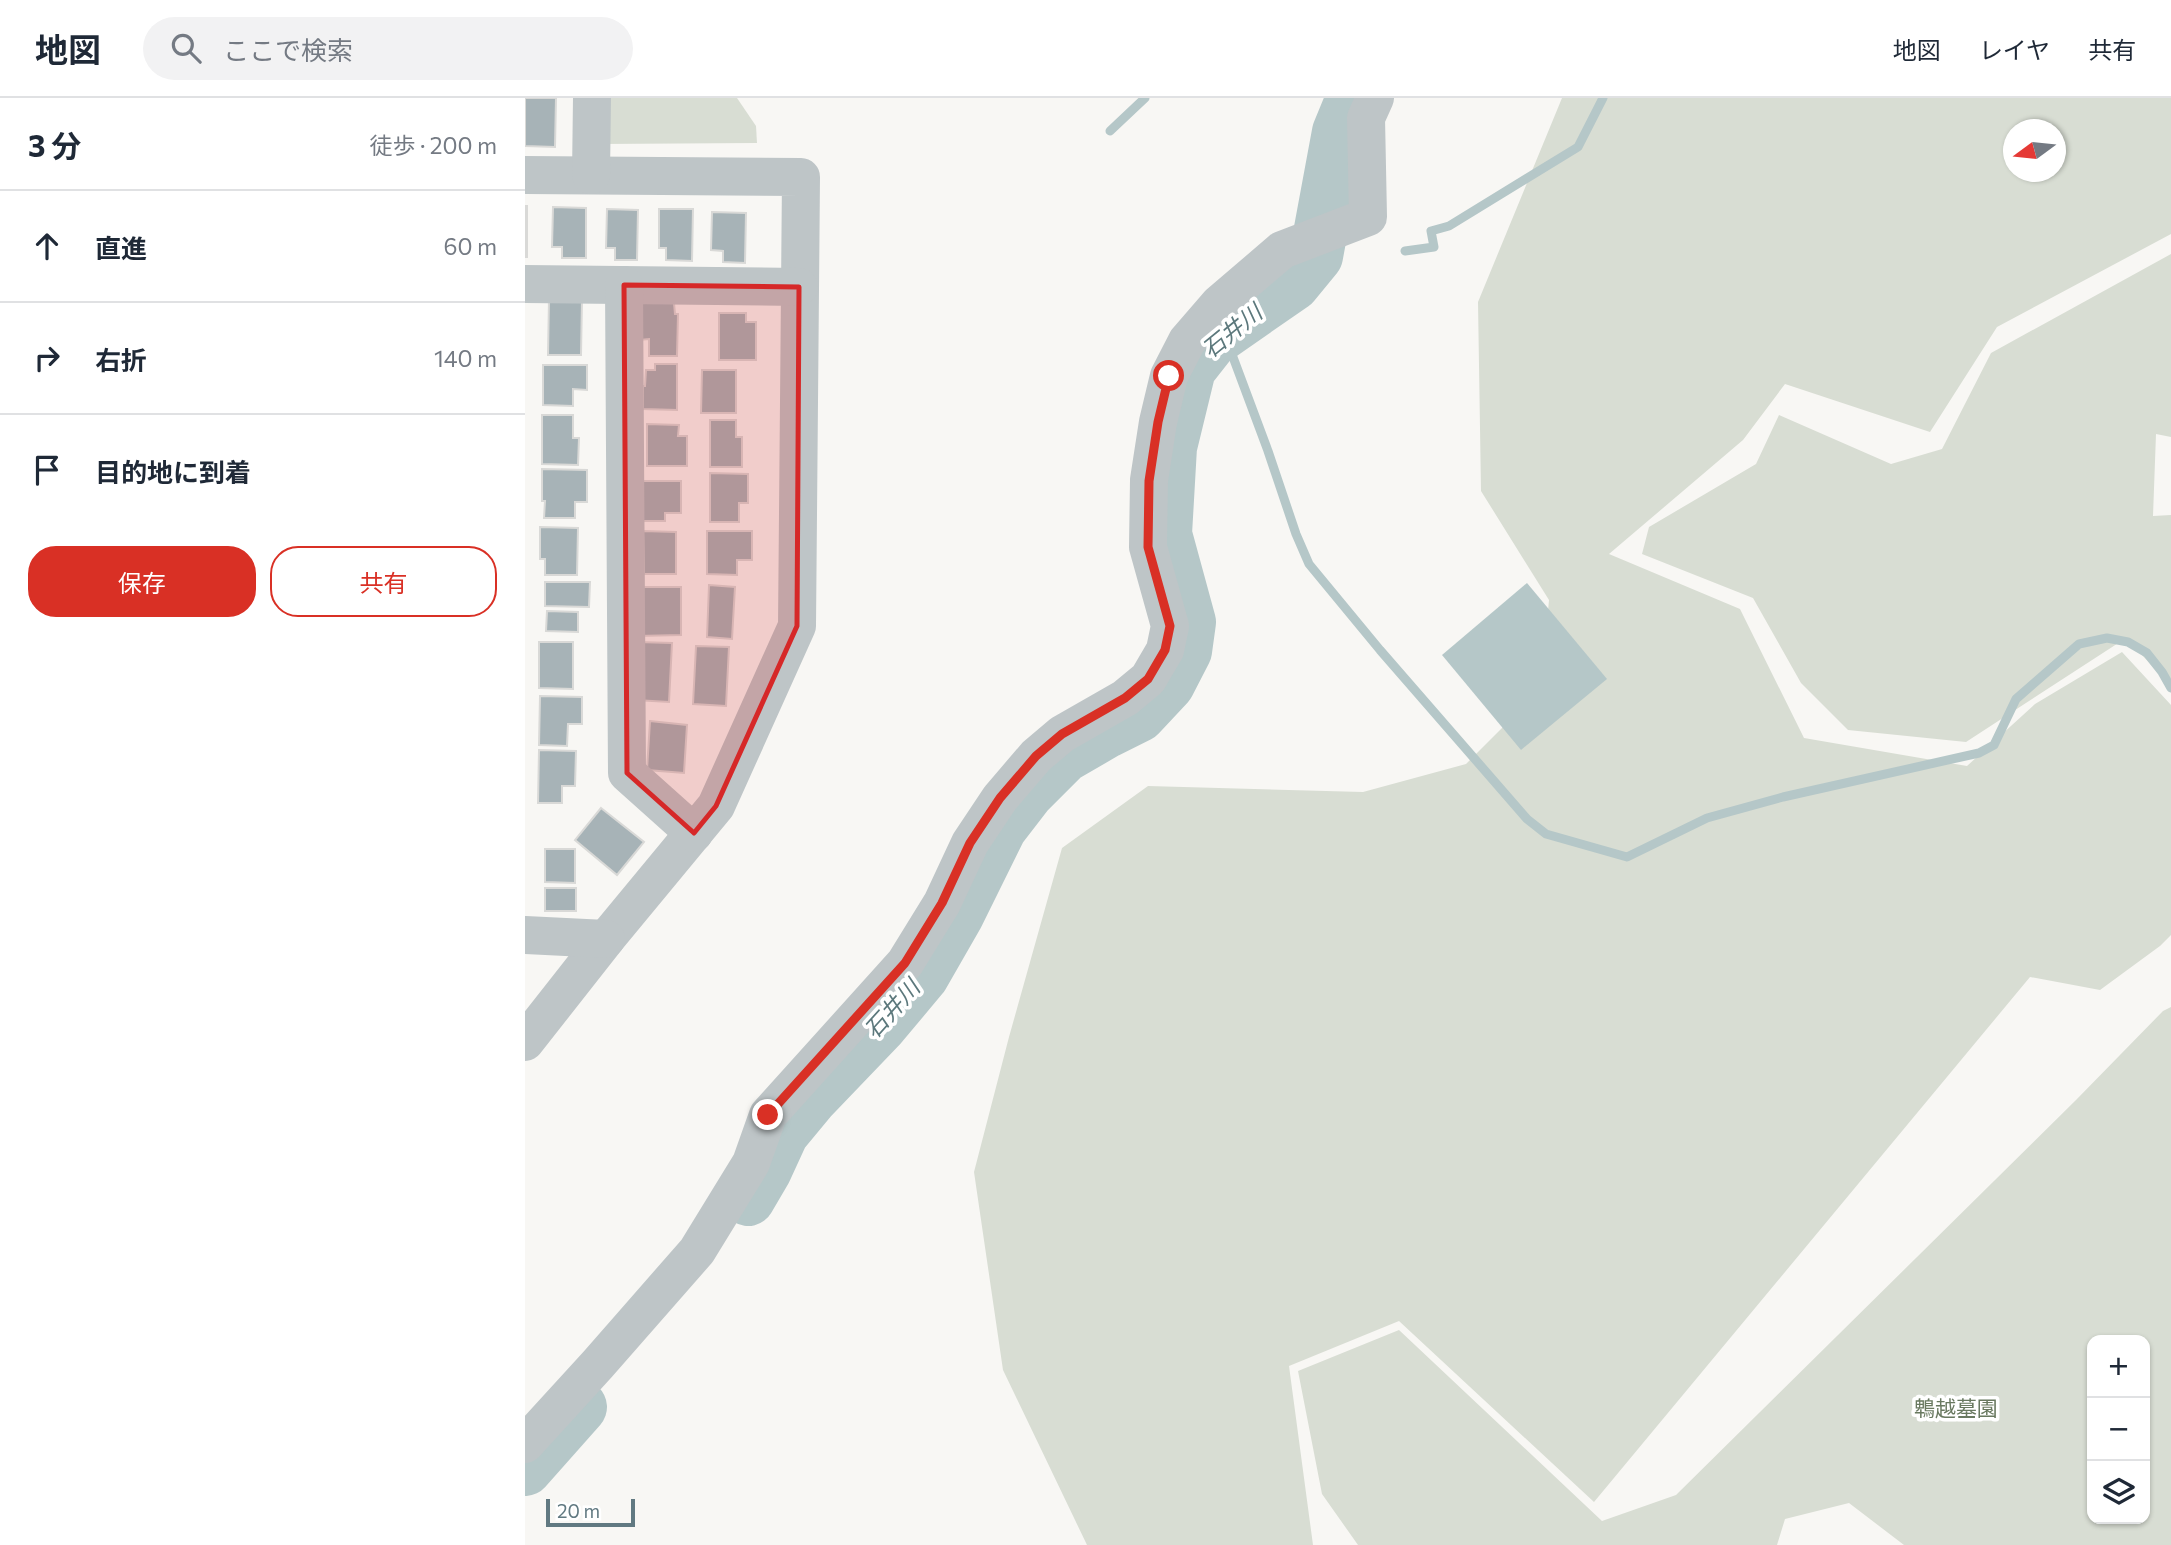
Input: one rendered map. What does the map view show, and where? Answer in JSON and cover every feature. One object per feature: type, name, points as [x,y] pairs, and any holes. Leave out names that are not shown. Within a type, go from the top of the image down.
[{"type":"street","points":[[591,175],[592,98]]},
{"type":"street","points":[[525,1444],[697,1251],[751,1163],[768,1115],[905,963],[942,903],[970,843],[1000,798],[1036,756],[1062,734],[1125,698],[1148,679],[1165,650],[1170,626],[1148,547],[1149,481],[1158,422],[1169,376],[1187,341],[1219,304],[1282,250],[1368,217],[1366,118],[1375,98]]},
{"type":"street","points":[[525,175],[801,177],[797,626],[716,806],[525,1042]]},
{"type":"street","points":[[525,284],[799,287]]},
{"type":"street","points":[[624,285],[627,773],[694,832]]},
{"type":"street","points":[[525,935],[606,939]]},
{"type":"highlighted area","points":[[624,285],[799,287],[797,626],[716,806],[694,833],[627,773]]},
{"type":"green space","points":[[600,98],[737,98],[756,126],[757,143],[600,144]]},
{"type":"green space","points":[[1562,98],[2171,98],[2171,234],[1997,327],[1930,432],[1785,384],[1743,440],[1609,554],[1740,609],[1804,738],[1967,766],[2035,704],[2122,652],[2171,705],[2171,935],[2100,990],[2030,977],[1594,1502],[1399,1321],[1289,1366],[1313,1545],[1087,1545],[1003,1370],[974,1172],[1062,848],[1148,786],[1363,792],[1466,764],[1541,689],[1549,600],[1481,491],[1478,302]]},
{"type":"green space","points":[[2171,254],[2171,437],[2156,434],[2153,516],[2171,515],[2171,686],[2126,638],[1966,742],[1848,730],[1801,683],[1753,598],[1642,554],[1649,527],[1756,464],[1779,415],[1891,464],[1942,449],[1991,353]]},
{"type":"green space","name":"鵯越墓園","points":[[2171,1007],[2171,1545],[1904,1545],[1849,1503],[1785,1519],[1777,1545],[1358,1545],[1322,1494],[1298,1371],[1399,1330],[1602,1521],[1676,1495],[2163,1011]]},
{"type":"shaded area","points":[[1527,583],[1607,679],[1521,750],[1442,655]]},
{"type":"building","points":[[525,98],[556,98],[555,147],[525,146]]},
{"type":"building","points":[[527,206],[527,257],[525,257]]},
{"type":"building","points":[[553,207],[586,208],[586,258],[562,258],[562,247],[552,247]]},
{"type":"building","points":[[607,209],[638,210],[637,260],[615,260],[615,248],[606,248]]},
{"type":"building","points":[[659,209],[693,209],[692,261],[666,260],[666,248],[659,248]]},
{"type":"building","points":[[712,212],[746,213],[745,263],[723,262],[723,251],[711,250]]},
{"type":"building","points":[[549,299],[582,300],[581,355],[548,355]]},
{"type":"building","points":[[639,302],[674,303],[675,314],[678,314],[677,356],[649,356],[649,339],[639,340]]},
{"type":"building","points":[[719,313],[746,313],[746,322],[756,322],[756,360],[719,360]]},
{"type":"building","points":[[655,364],[677,364],[677,410],[643,409],[646,370],[655,370]]},
{"type":"building","points":[[543,365],[587,365],[587,390],[573,389],[573,406],[543,405]]},
{"type":"building","points":[[702,370],[736,370],[736,413],[701,413]]},
{"type":"building","points":[[542,415],[573,415],[573,438],[579,438],[578,465],[542,464]]},
{"type":"building","points":[[710,420],[736,420],[736,437],[742,437],[742,467],[710,467]]},
{"type":"building","points":[[647,424],[679,425],[678,436],[687,436],[687,466],[647,466]]},
{"type":"building","points":[[542,469],[587,470],[587,502],[575,502],[575,518],[544,518]]},
{"type":"building","points":[[710,473],[748,474],[748,503],[739,503],[739,522],[710,522]]},
{"type":"building","points":[[643,481],[681,481],[681,513],[665,513],[665,521],[643,521]]},
{"type":"building","points":[[540,527],[578,528],[577,575],[545,575],[545,559],[540,559]]},
{"type":"building","points":[[643,531],[676,532],[676,574],[644,574]]},
{"type":"building","points":[[707,531],[752,531],[752,560],[737,560],[737,575],[707,574]]},
{"type":"building","points":[[545,582],[590,582],[589,607],[545,606]]},
{"type":"building","points":[[709,585],[735,587],[732,639],[707,637]]},
{"type":"building","points":[[637,587],[681,587],[681,635],[637,636]]},
{"type":"building","points":[[547,611],[578,612],[578,632],[546,631]]},
{"type":"building","points":[[539,642],[573,642],[573,689],[539,688]]},
{"type":"building","points":[[637,642],[672,643],[669,702],[635,700]]},
{"type":"building","points":[[696,646],[729,647],[726,706],[693,704]]},
{"type":"building","points":[[540,696],[582,697],[582,724],[568,724],[567,746],[539,745]]},
{"type":"building","points":[[650,721],[687,725],[684,773],[647,770]]},
{"type":"building","points":[[539,750],[576,751],[575,786],[562,786],[562,803],[538,803]]},
{"type":"building","points":[[601,808],[644,842],[617,875],[575,840]]},
{"type":"building","points":[[545,849],[575,849],[575,883],[545,882]]},
{"type":"building","points":[[545,888],[576,888],[576,911],[545,911]]},
{"type":"waterway","points":[[1110,131],[1145,98]]},
{"type":"waterway","name":"石井川","points":[[748,1199],[782,1133],[922,976],[957,915],[1000,828],[1027,793],[1064,756],[1139,715],[1168,684],[1185,651],[1189,622],[1165,534],[1170,447],[1189,369],[1211,341],[1293,284],[1316,256],[1339,132],[1353,98]]},
{"type":"waterway","points":[[1405,251],[1434,247],[1431,231],[1449,226],[1578,147],[1603,98]]},
{"type":"waterway","points":[[1224,333],[1309,564],[1527,819],[1546,834],[1627,857],[1707,818],[1783,797],[1979,753],[1994,745],[2016,699],[2079,644],[2107,638],[2128,642],[2147,653],[2171,688]]},
{"type":"waterway","name":"石井川","points":[[525,1469],[580,1407]]},
{"type":"route","points":[[768,1115],[905,963],[942,903],[970,843],[1000,798],[1036,756],[1062,734],[1125,698],[1148,679],[1165,650],[1170,626],[1148,547],[1149,481],[1158,422],[1169,376]]}]
